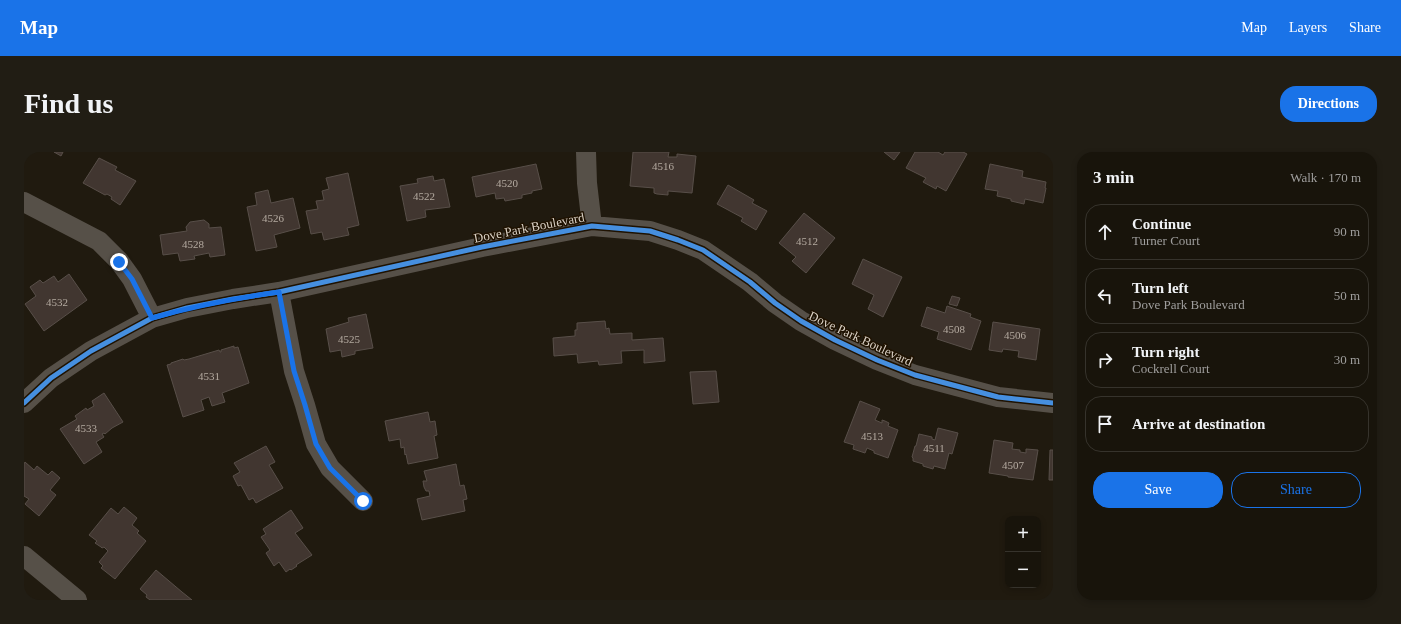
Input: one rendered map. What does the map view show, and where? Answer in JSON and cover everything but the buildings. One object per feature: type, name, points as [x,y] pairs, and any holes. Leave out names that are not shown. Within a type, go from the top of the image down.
[{"type":"street","points":[[586,152],[587,183],[592,226]]},
{"type":"street","points":[[24,202],[99,241],[119,262],[132,279],[152,318]]},
{"type":"street","name":"Dove Park Boulevard","points":[[24,403],[51,378],[111,340],[152,318],[187,308],[279,292],[482,246],[592,226],[650,231],[703,250],[750,282],[801,322],[877,360],[915,375],[998,397],[1053,403]]},
{"type":"street","points":[[279,292],[294,371],[316,444],[330,468],[363,501]]},
{"type":"street","points":[[24,556],[77,600]]},
{"type":"cycle path","points":[[24,403],[51,378],[91,351],[152,318],[187,308],[279,292],[482,247],[592,226],[650,231],[703,250],[750,282],[775,303],[801,321],[835,340],[877,360],[915,375],[998,397],[1053,403]]},
{"type":"route","points":[[119,262],[132,279],[152,318],[187,308],[279,292],[294,371],[316,444],[330,468],[363,501]]}]
